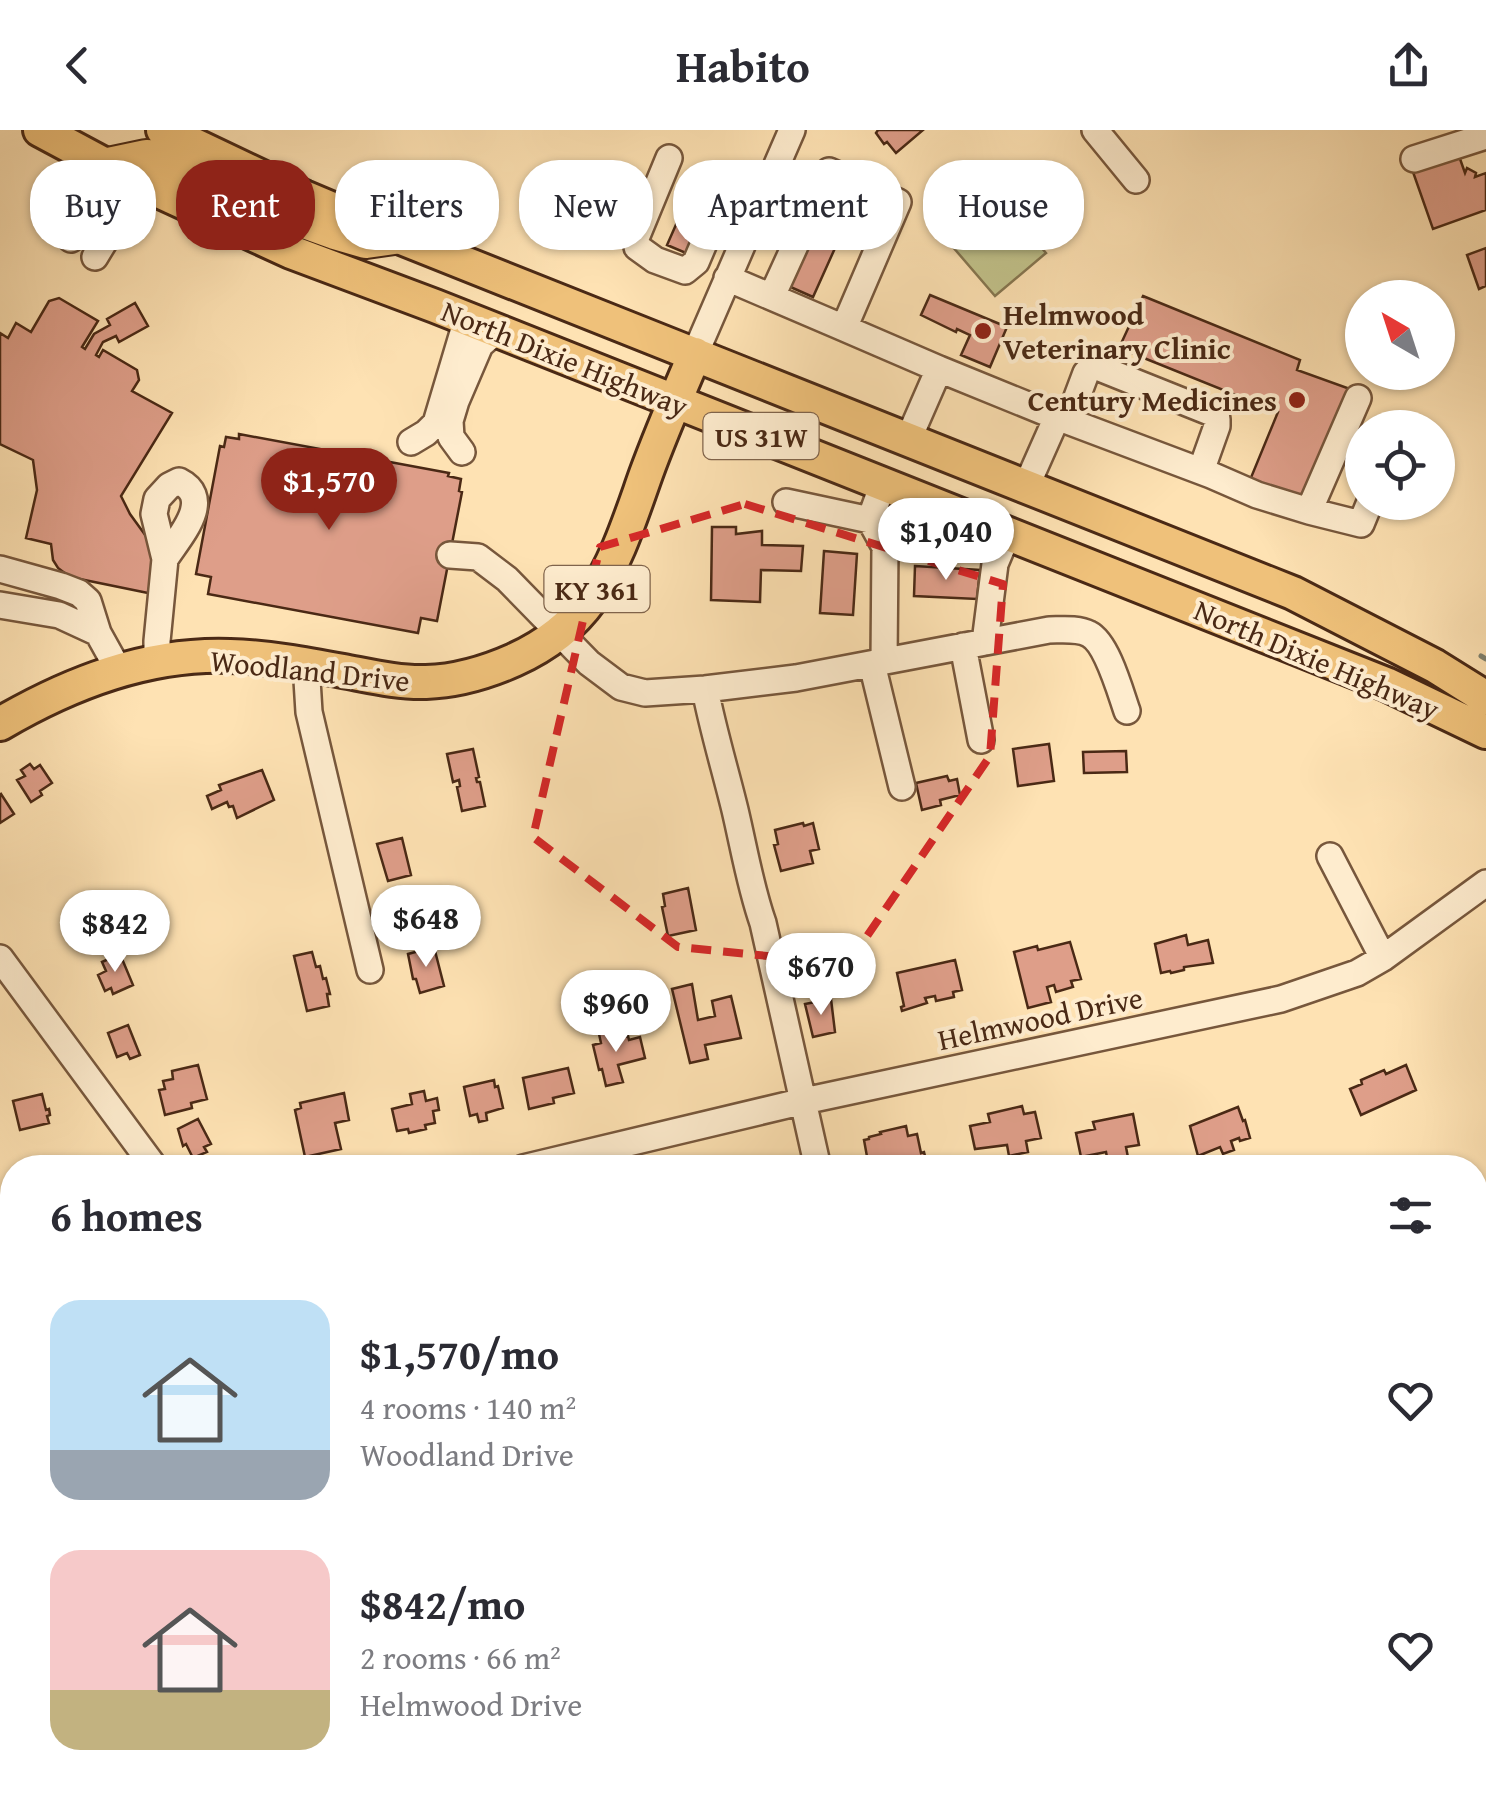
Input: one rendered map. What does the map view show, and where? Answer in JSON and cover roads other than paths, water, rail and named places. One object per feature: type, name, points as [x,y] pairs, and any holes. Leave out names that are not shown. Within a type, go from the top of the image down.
[{"type":"highway","points":[[141,160],[166,160],[238,195],[335,230]]},
{"type":"main road","name":"North Dixie Highway","points":[[40,130],[97,160]]},
{"type":"main road","name":"North Dixie Highway","points":[[163,130],[335,210]]},
{"type":"main road","name":"North Dixie Highway","points":[[156,189],[292,252],[1386,684],[1486,732]]},
{"type":"main road","name":"North Dixie Highway","points":[[432,250],[1293,593],[1435,666],[1486,698]]},
{"type":"main road","name":"Woodland Drive","points":[[0,724],[44,698],[118,670],[157,661],[229,656],[424,682],[489,671],[540,648],[559,634],[592,598],[617,552],[694,354]]},
{"type":"street","points":[[694,354],[792,130]]},
{"type":"street","points":[[1095,130],[1136,180]]},
{"type":"street","points":[[1414,159],[1486,136]]},
{"type":"street","points":[[669,158],[636,238],[637,247],[656,260],[686,271],[701,250]]},
{"type":"street","points":[[772,296],[829,171],[881,194],[898,202],[844,328]]},
{"type":"street","points":[[95,257],[99,250]]},
{"type":"street","points":[[727,278],[1062,419],[1258,495],[1345,520]]},
{"type":"street","points":[[411,442],[436,424],[458,342],[482,325]]},
{"type":"street","points":[[462,452],[451,437],[450,421],[480,345],[482,325]]},
{"type":"street","points":[[1026,487],[1086,373],[1097,367],[1212,413],[1218,426],[1201,471]]},
{"type":"street","points":[[908,440],[939,369]]},
{"type":"street","points":[[1309,511],[1358,398]]},
{"type":"street","points":[[870,520],[883,484]]},
{"type":"street","points":[[786,502],[870,520],[885,546],[878,662],[902,788]]},
{"type":"street","points":[[981,740],[974,644],[1008,534]]},
{"type":"street","points":[[450,555],[478,557],[508,579],[589,663],[621,687],[645,693],[796,678],[1049,630],[1071,630],[1090,634],[1104,651],[1128,711]]},
{"type":"street","points":[[157,661],[164,559]]},
{"type":"street","points":[[0,569],[79,593],[88,601],[98,633],[118,670]]},
{"type":"street","points":[[0,605],[59,615],[98,633]]},
{"type":"street","points":[[306,664],[310,712],[370,970]]},
{"type":"street","points":[[706,689],[815,1155]]},
{"type":"street","points":[[1330,856],[1383,958]]},
{"type":"street","name":"Helmwood Drive","points":[[578,1155],[1281,999],[1357,973],[1486,883]]},
{"type":"street","points":[[0,958],[145,1155]]},
{"type":"waterway","points":[[1481,656],[1486,659]]},
{"type":"place","name":"Helmwood Veterinary Clinic","points":[[983,331]]},
{"type":"place","name":"Century Medicines","points":[[1297,400]]}]
